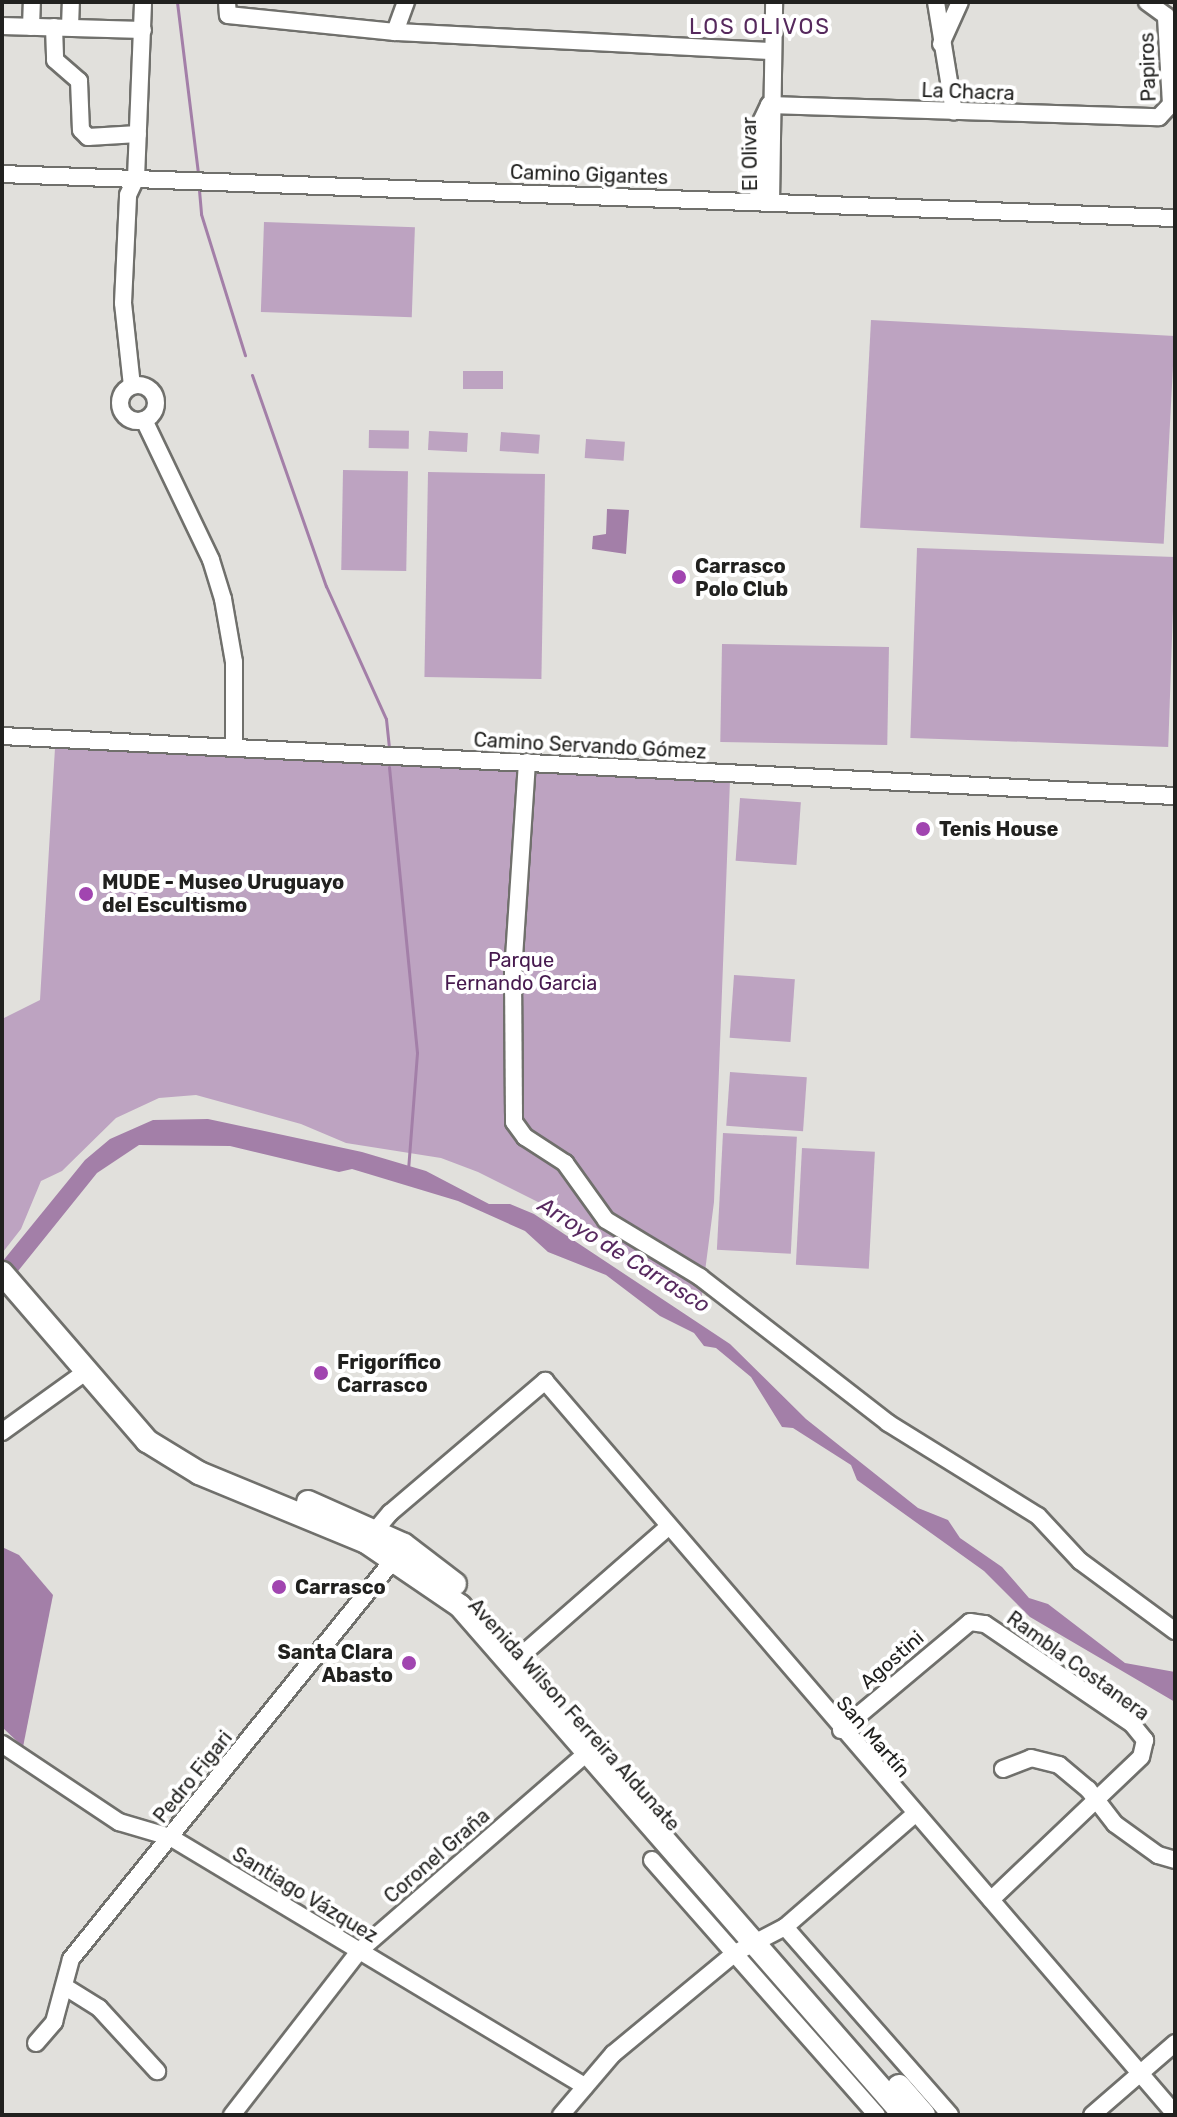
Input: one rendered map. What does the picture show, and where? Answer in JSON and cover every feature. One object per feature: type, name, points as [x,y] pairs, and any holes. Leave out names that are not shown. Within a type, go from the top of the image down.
[{"type":"main road","name":"Avenida Wilson Ferreira Aldunate","points":[[2,1273],[84,1373],[139,1428],[370,1536],[469,1596],[524,1653],[904,2115]]},
{"type":"main road","name":"Avenida Wilson Ferreira Aldunate","points":[[399,1552],[478,1623],[760,1940],[924,2115]]},
{"type":"street","points":[[31,27],[32,2]]},
{"type":"street","points":[[71,2],[55,60],[79,81],[81,130],[88,137],[138,134]]},
{"type":"street","points":[[132,386],[123,303],[128,195],[136,178],[143,2]]},
{"type":"street","points":[[395,32],[406,2]]},
{"type":"street","name":"El Olivar","points":[[765,201],[762,120],[769,105],[774,2]]},
{"type":"street","points":[[936,2],[941,44],[953,80],[954,112]]},
{"type":"street","points":[[941,44],[960,2]]},
{"type":"street","name":"Papiros","points":[[1147,2],[1170,12],[1171,104],[1165,115]]},
{"type":"street","points":[[228,8],[395,32],[772,51]]},
{"type":"street","points":[[2,26],[143,30]]},
{"type":"street","name":"La Chacra","points":[[769,105],[1165,115]]},
{"type":"street","name":"Camino Gigantes","points":[[2,174],[1175,218]]},
{"type":"street","points":[[132,386],[143,386],[155,397],[153,413],[144,420],[133,420],[121,409],[121,398],[132,386]]},
{"type":"street","points":[[144,420],[211,560],[223,599],[234,662],[234,747]]},
{"type":"street","name":"Camino Servando Gómez","points":[[2,736],[1175,796]]},
{"type":"street","points":[[527,762],[515,929],[510,1105],[514,1122],[525,1137],[565,1163],[606,1220],[700,1277],[888,1423],[1038,1516],[1080,1561],[1175,1631]]},
{"type":"street","points":[[2,1432],[84,1373]]},
{"type":"street","name":"San Martín","points":[[370,1536],[545,1381],[914,1815],[1175,2114]]},
{"type":"street","points":[[524,1653],[668,1527]]},
{"type":"street","name":"Pedro Figari","points":[[36,2043],[54,2022],[67,1988],[65,1972],[71,1959],[399,1552]]},
{"type":"street","name":"Agostini","points":[[841,1730],[970,1622]]},
{"type":"street","name":"Rambla Costanera","points":[[970,1622],[985,1624],[1132,1724],[1145,1740],[1141,1757],[1094,1801]]},
{"type":"street","name":"Santiago Vázquez","points":[[2,1744],[119,1822],[170,1837],[585,2086]]},
{"type":"street","name":"Coronel Graña","points":[[232,2115],[359,1951],[590,1750]]},
{"type":"street","points":[[1003,1769],[1014,1760],[1046,1759],[1088,1789],[1094,1801],[1115,1824],[1158,1855],[1175,1860]]},
{"type":"street","points":[[991,1900],[1094,1801]]},
{"type":"street","points":[[561,2115],[613,2054],[914,1815]]},
{"type":"street","name":"Avenida Wilson Ferreira Aldunate","points":[[652,1860],[760,1940],[950,2115]]},
{"type":"street","name":"Avenida Wilson Ferreira Aldunate","points":[[760,1940],[877,2115]]},
{"type":"street","points":[[67,1988],[99,2008],[157,2071]]},
{"type":"street","points":[[1092,2115],[1175,2043]]},
{"type":"green space","points":[[264,222],[415,227],[412,317],[261,312]]},
{"type":"green space","points":[[871,320],[1175,336],[1164,544],[860,528]]},
{"type":"green space","points":[[463,371],[503,371],[503,389],[463,389]]},
{"type":"green space","points":[[369,430],[409,431],[409,449],[369,448]]},
{"type":"green space","points":[[429,431],[468,433],[467,452],[428,450]]},
{"type":"green space","points":[[501,432],[540,435],[539,454],[500,451]]},
{"type":"green space","points":[[586,439],[625,442],[624,461],[585,458]]},
{"type":"green space","points":[[343,470],[408,471],[406,571],[341,570]]},
{"type":"green space","points":[[428,472],[545,474],[541,679],[424,677]]},
{"type":"green space","points":[[917,548],[1175,557],[1168,747],[910,738]]},
{"type":"green space","points":[[722,644],[889,647],[887,745],[720,742]]},
{"type":"green space","name":"Parque Fernando Garcia","points":[[55,748],[730,780],[714,1202],[700,1310],[556,1211],[478,1172],[441,1158],[346,1143],[301,1124],[196,1095],[159,1098],[116,1118],[62,1171],[41,1181],[21,1229],[3,1252],[2,1019],[40,1000]]},
{"type":"green space","points":[[740,798],[801,802],[796,865],[736,861]]},
{"type":"green space","points":[[734,975],[795,979],[790,1042],[730,1038]]},
{"type":"green space","points":[[730,1072],[807,1077],[803,1131],[726,1126]]},
{"type":"green space","points":[[723,1133],[797,1137],[791,1254],[717,1250]]},
{"type":"green space","points":[[802,1148],[875,1152],[869,1269],[796,1265]]},
{"type":"shaded area","points":[[607,509],[629,510],[626,554],[592,549],[593,536],[606,534]]},
{"type":"shaded area","points":[[208,1119],[362,1152],[426,1171],[489,1204],[510,1204],[534,1214],[730,1344],[806,1419],[918,1508],[948,1520],[960,1538],[1002,1567],[1029,1598],[1048,1604],[1125,1663],[1175,1672],[1175,1702],[1030,1617],[984,1571],[857,1480],[851,1465],[793,1428],[782,1427],[751,1377],[716,1348],[704,1346],[694,1333],[660,1316],[606,1275],[548,1252],[525,1231],[458,1201],[352,1169],[339,1172],[230,1146],[139,1145],[97,1173],[2,1291],[2,1262],[85,1160],[110,1139],[153,1120]]},
{"type":"shaded area","points":[[2,1547],[19,1555],[53,1595],[23,1747],[2,1727]]},
{"type":"waterway","points":[[177,2],[198,173]]},
{"type":"waterway","points":[[199,190],[201,214],[245,355]]},
{"type":"waterway","points":[[252,375],[326,586],[386,719],[389,749]]},
{"type":"waterway","points":[[389,767],[417,1053],[408,1170]]},
{"type":"place","name":"Carrasco Polo Club","points":[[679,577]]},
{"type":"place","name":"Tenis House","points":[[923,829]]},
{"type":"place","name":"MUDE - Museo Uruguayo del Escultismo","points":[[86,894]]},
{"type":"place","name":"Frigorífico Carrasco","points":[[321,1373]]},
{"type":"place","name":"Carrasco","points":[[279,1587]]},
{"type":"place","name":"Santa Clara Abasto","points":[[409,1663]]},
{"type":"district","name":"LOS OLIVOS","points":[[760,27]]},
{"type":"water label","name":"Arroyo de Carrasco","points":[[624,1255]]}]
